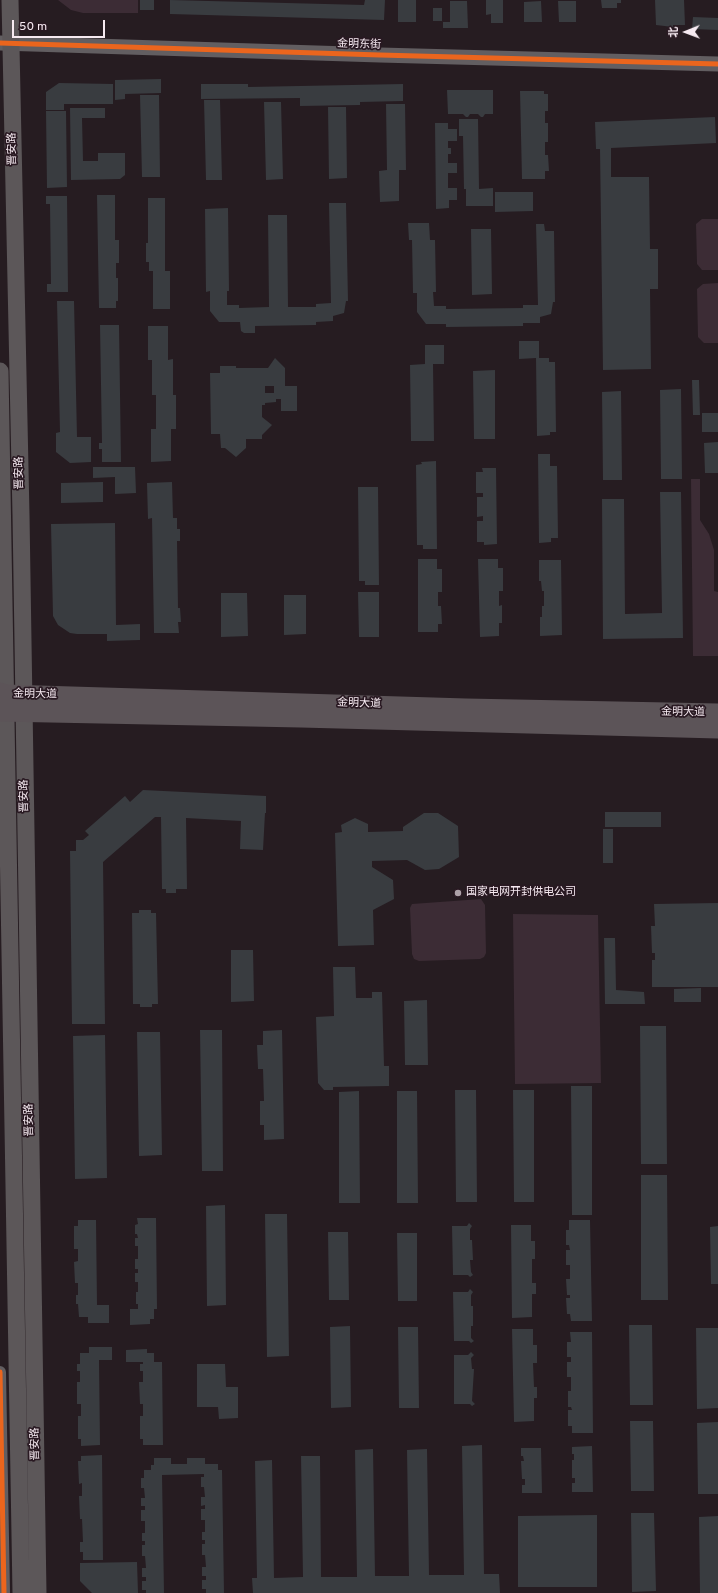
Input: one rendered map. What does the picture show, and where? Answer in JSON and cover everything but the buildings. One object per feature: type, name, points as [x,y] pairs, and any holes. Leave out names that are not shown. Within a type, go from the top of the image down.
[{"type":"main road","name":"晋安路","points":[[10,0],[6,43],[10,703],[3,755],[21,1593]]},
{"type":"main road","name":"晋安路","points":[[0,371],[38,1593]]},
{"type":"main road","name":"金明大道","points":[[10,703],[466,708],[718,713]]},
{"type":"main road","name":"金明大道","points":[[10,703],[293,717],[718,729]]},
{"type":"street","name":"金明东街","points":[[6,43],[372,55],[718,64]]},
{"type":"street","points":[[0,1372],[4,1593]]},
{"type":"shaded area","points":[[58,0],[138,0],[138,13],[83,13],[71,10]]},
{"type":"shaded area","points":[[702,219],[718,219],[718,270],[702,270],[697,264],[696,224]]},
{"type":"shaded area","points":[[718,283],[718,343],[704,343],[698,337],[697,289],[703,284]]},
{"type":"shaded area","points":[[691,479],[700,479],[700,520],[709,534],[714,550],[714,591],[718,592],[718,656],[693,656]]},
{"type":"shaded area","points":[[481,899],[485,905],[486,953],[484,957],[480,959],[419,961],[414,959],[412,954],[410,908],[412,904]]},
{"type":"shaded area","points":[[513,914],[598,915],[601,1083],[515,1084]]},
{"type":"cycle path","points":[[0,43],[718,64]]},
{"type":"cycle path","points":[[0,1372],[4,1593]]},
{"type":"place","name":"国家电网开封供电公司","points":[[458,893]]}]
